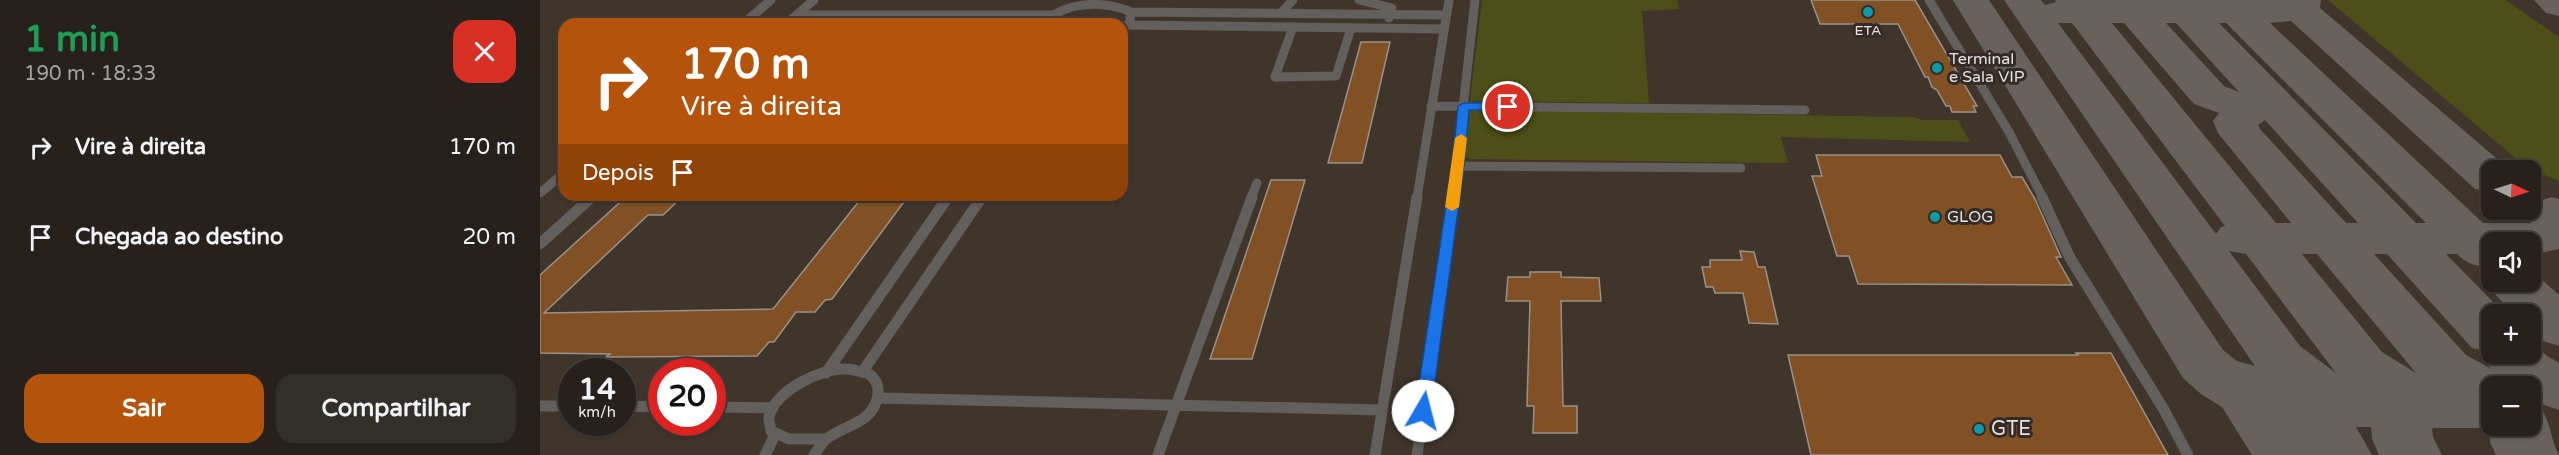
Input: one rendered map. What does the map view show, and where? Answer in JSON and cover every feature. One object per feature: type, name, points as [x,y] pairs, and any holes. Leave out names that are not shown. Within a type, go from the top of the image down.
[{"type":"lane","points":[[749,18],[771,0]]},
{"type":"lane","points":[[794,18],[814,0]]},
{"type":"lane","points":[[1168,12],[1176,0]]},
{"type":"lane","points":[[1281,13],[1293,0]]},
{"type":"lane","points":[[1359,0],[1392,8],[1386,28]]},
{"type":"lane","points":[[1375,455],[1449,0]]},
{"type":"lane","points":[[1417,455],[1458,166],[1475,0]]},
{"type":"lane","points":[[1929,0],[2009,132],[2070,258],[2163,408],[2188,455]]},
{"type":"lane","points":[[1049,18],[1087,1],[1112,1],[1126,7],[1131,12],[1446,15]]},
{"type":"lane","points":[[1128,22],[1131,12]]},
{"type":"lane","points":[[798,15],[1052,15]]},
{"type":"lane","points":[[1128,27],[1444,29]]},
{"type":"lane","points":[[1293,27],[1275,77],[1336,76],[1351,28]]},
{"type":"lane","points":[[1431,106],[1805,110]]},
{"type":"lane","points":[[1458,166],[1741,168]]},
{"type":"lane","points":[[540,193],[558,178]]},
{"type":"lane","points":[[1158,455],[1257,183]]},
{"type":"lane","points":[[540,244],[587,201]]},
{"type":"lane","points":[[826,373],[945,201]]},
{"type":"lane","points":[[863,371],[979,201]]},
{"type":"lane","points":[[848,370],[863,371],[873,377],[879,386],[878,398],[861,419],[845,430],[825,439],[804,443],[786,442],[774,437],[769,431],[768,420],[773,408],[790,390],[826,373],[848,370]]},
{"type":"lane","points":[[878,398],[1382,410]]},
{"type":"lane","points":[[540,406],[558,406]]},
{"type":"lane","points":[[726,407],[773,408]]},
{"type":"lane","points":[[765,455],[774,437]]},
{"type":"lane","points":[[814,455],[825,439]]},
{"type":"shaded area","points":[[540,0],[2559,0],[2559,455],[540,455]]},
{"type":"shaded area","points":[[1482,0],[1677,0],[1679,9],[1642,11],[1649,103],[1470,101]]},
{"type":"shaded area","points":[[2328,0],[2506,0],[2559,37],[2559,181],[2541,173],[2541,160],[2518,160]]},
{"type":"shaded area","points":[[1468,110],[1913,117],[1923,120],[1958,120],[1970,142],[1781,137],[1788,163],[1470,159],[1462,156],[1461,151]]},
{"type":"building","points":[[1811,0],[1915,0],[1977,106],[1973,106],[1976,112],[1952,112],[1950,106],[1946,106],[1937,90],[1932,87],[1928,77],[1925,77],[1898,24],[1820,24]]},
{"type":"building","points":[[1361,42],[1390,42],[1362,163],[1328,163]]},
{"type":"building","name":"GLOG","points":[[1816,155],[2000,155],[2012,177],[2022,177],[2035,199],[2061,257],[2056,257],[2072,285],[1858,284],[1849,256],[1837,256],[1812,176],[1822,176]]},
{"type":"building","points":[[1271,180],[1305,180],[1252,359],[1210,359]]},
{"type":"building","points":[[621,201],[678,201],[663,215],[648,215],[544,313],[773,309],[859,201],[905,201],[832,299],[825,300],[815,312],[796,312],[774,342],[769,342],[757,356],[606,357],[610,354],[540,353],[540,275]]},
{"type":"building","points":[[1740,251],[1754,252],[1758,267],[1765,267],[1778,324],[1749,323],[1743,293],[1715,293],[1713,287],[1706,287],[1702,267],[1710,267],[1710,260],[1742,260]]},
{"type":"building","points":[[1530,272],[1561,272],[1561,277],[1599,278],[1601,301],[1561,301],[1563,406],[1577,406],[1577,433],[1533,433],[1534,406],[1527,406],[1530,301],[1506,301],[1508,277],[1530,277]]},
{"type":"building","name":"GTE","points":[[2076,353],[2111,353],[2168,455],[1811,455],[1788,355],[2078,355]]},
{"type":"taxiway","points":[[1971,0],[2203,364],[2221,380],[2242,392]]},
{"type":"taxiway","points":[[2022,0],[2280,360],[2312,386],[2349,401]]},
{"type":"taxiway","points":[[2073,0],[2082,12]]},
{"type":"taxiway","points":[[2124,0],[2135,12]]},
{"type":"taxiway","points":[[2175,0],[2186,12]]},
{"type":"taxiway","points":[[2224,0],[2236,12]]},
{"type":"taxiway","points":[[2289,0],[2298,8]]},
{"type":"taxiway","points":[[2298,8],[2304,5],[2303,0]]},
{"type":"taxiway","points":[[2552,0],[2559,5]]},
{"type":"taxiway","points":[[2236,12],[2284,12],[2298,8]]},
{"type":"taxiway","points":[[2298,8],[2481,169]]},
{"type":"taxiway","points":[[2059,12],[2082,12]]},
{"type":"taxiway","points":[[2082,12],[2135,12]]},
{"type":"taxiway","points":[[2082,12],[2261,238]]},
{"type":"taxiway","points":[[2135,12],[2186,12]]},
{"type":"taxiway","points":[[2135,12],[2209,95],[2223,101],[2254,108],[2235,121],[2240,133],[2332,238]]},
{"type":"taxiway","points":[[2186,12],[2236,12]]},
{"type":"taxiway","points":[[2186,12],[2401,239]]},
{"type":"taxiway","points":[[2236,12],[2470,239]]},
{"type":"taxiway","points":[[2470,239],[2543,238],[2555,228],[2556,222],[2552,212]]},
{"type":"taxiway","points":[[2239,238],[2261,238]]},
{"type":"taxiway","points":[[2261,238],[2332,238]]},
{"type":"taxiway","points":[[2261,238],[2362,366],[2377,378],[2394,387],[2430,401]]},
{"type":"taxiway","points":[[2332,238],[2401,239]]},
{"type":"taxiway","points":[[2332,238],[2446,370],[2481,389]]},
{"type":"taxiway","points":[[2401,239],[2470,239]]},
{"type":"taxiway","points":[[2401,239],[2481,322]]},
{"type":"taxiway","points":[[2470,239],[2481,249]]},
{"type":"taxiway","points":[[2524,292],[2559,327]]},
{"type":"taxiway","points":[[2520,364],[2527,371],[2559,389]]},
{"type":"taxiway","points":[[2236,382],[2242,392]]},
{"type":"taxiway","points":[[2242,392],[2286,405],[2481,406]]},
{"type":"taxiway","points":[[2242,392],[2283,452]]},
{"type":"taxiway","points":[[2329,406],[2321,411],[2319,422],[2341,455]]},
{"type":"taxiway","points":[[2411,455],[2402,439],[2401,425],[2409,414],[2425,406]]},
{"type":"taxiway","points":[[2520,436],[2520,442],[2528,455]]},
{"type":"slow traffic","points":[[1452,207],[1461,138]]},
{"type":"place","name":"ETA","points":[[1868,12]]},
{"type":"place","name":"Terminal e Sala VIP","points":[[1937,68]]},
{"type":"place","name":"GLOG","points":[[1935,217]]},
{"type":"place","name":"GTE","points":[[1979,429]]},
{"type":"route","points":[[1423,411],[1458,166],[1464,106],[1508,107]]}]
